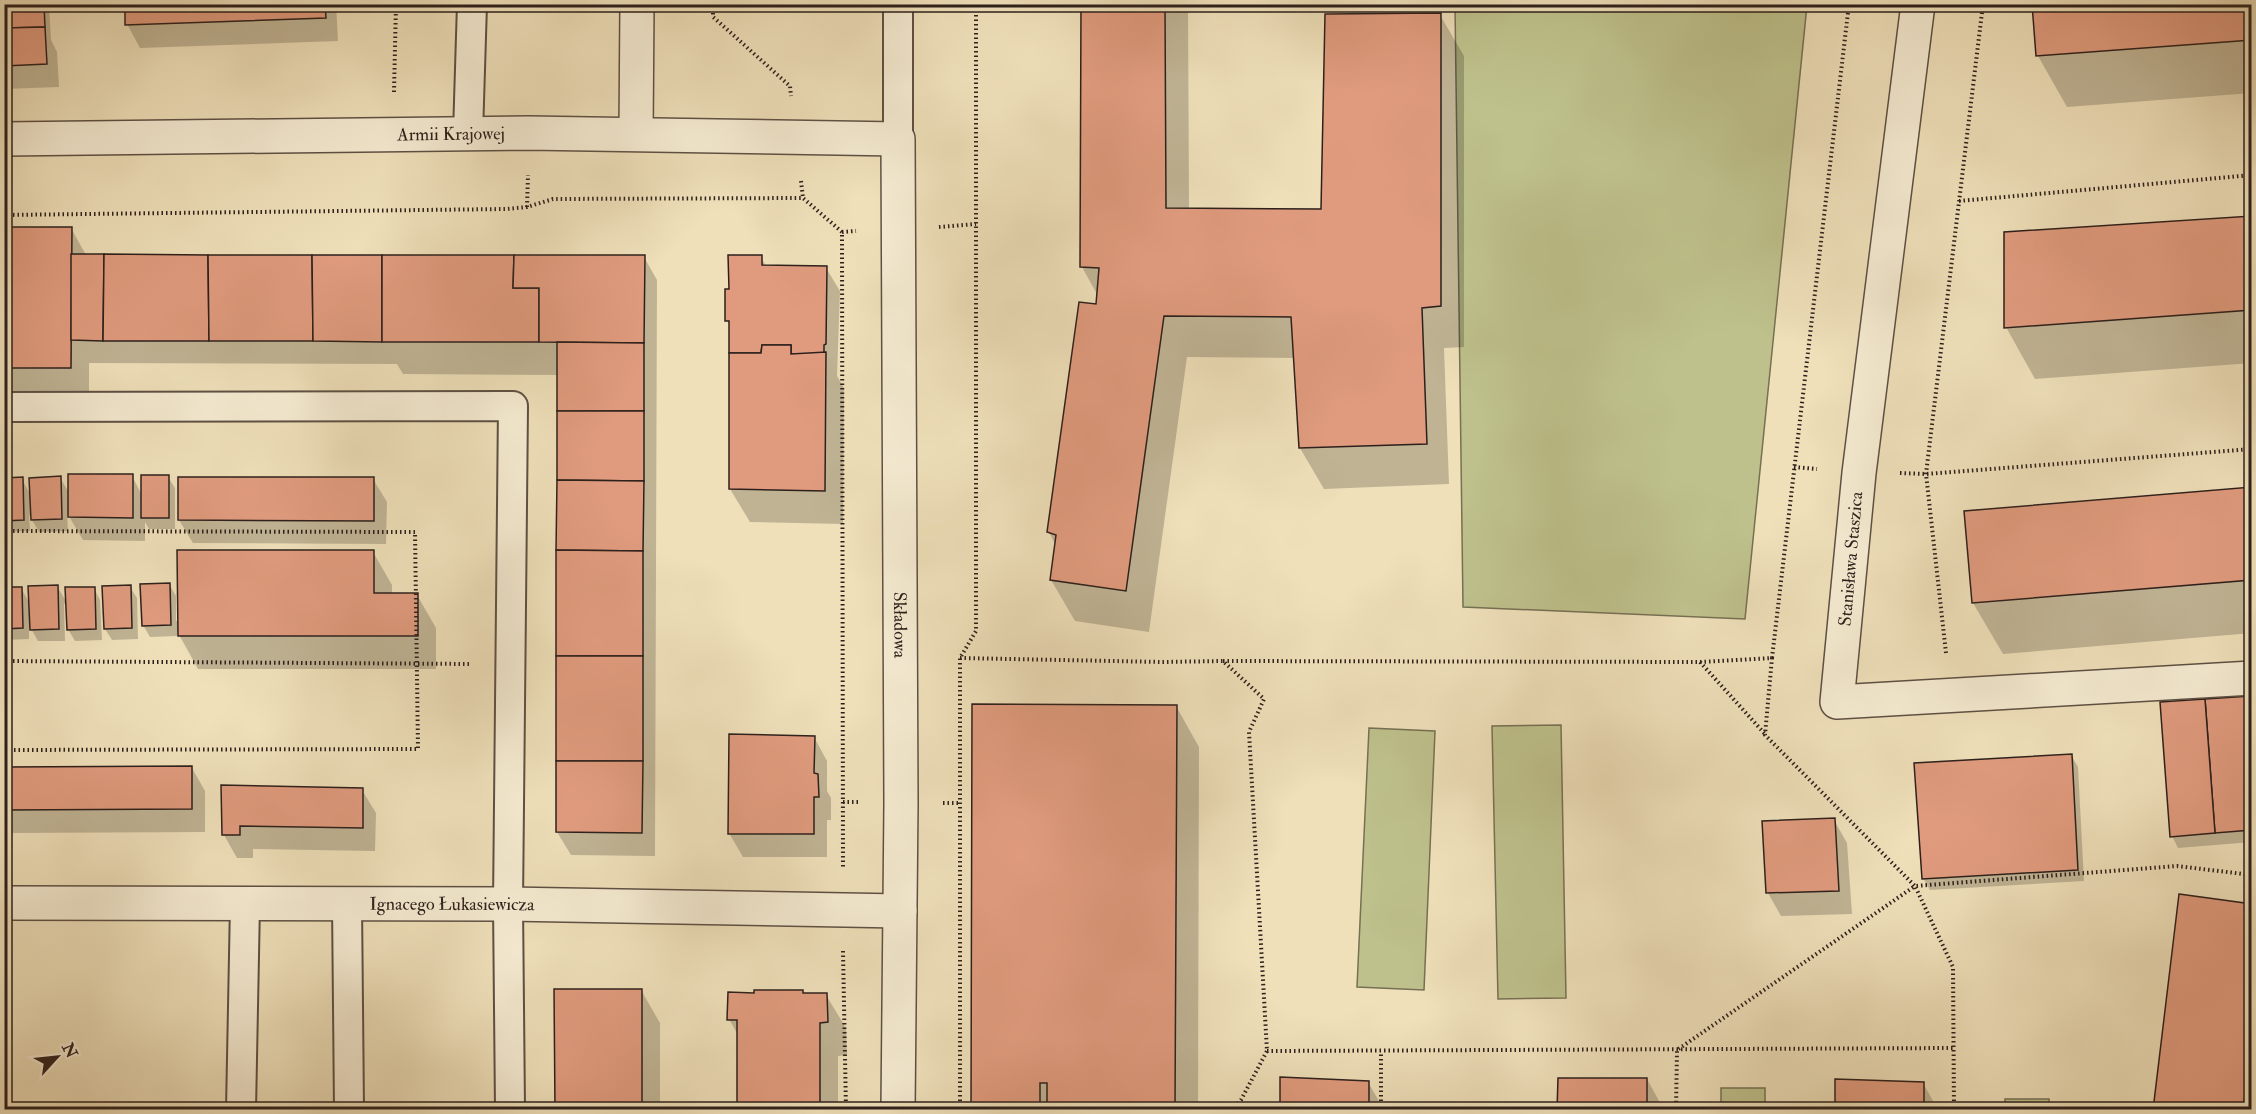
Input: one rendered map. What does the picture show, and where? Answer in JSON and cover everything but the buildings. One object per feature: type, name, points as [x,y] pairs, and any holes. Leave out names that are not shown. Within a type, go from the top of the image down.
[{"type":"street","points":[[636,134],[637,4]]},
{"type":"street","name":"Stanisława Staszica","points":[[1918,4],[1859,473],[1838,702],[2252,678]]},
{"type":"street","name":"Armii Krajowej","points":[[4,140],[468,134],[636,134],[898,139]]},
{"type":"street","name":"Składowa","points":[[898,139],[900,911],[898,1110]]},
{"type":"street","name":"Ignacego Łukasiewicza","points":[[4,903],[508,904],[900,911]]},
{"type":"lane","points":[[468,134],[472,4]]},
{"type":"lane","points":[[898,4],[898,139]]},
{"type":"lane","points":[[4,406],[513,406],[508,904],[510,1110]]},
{"type":"lane","points":[[347,903],[349,1110]]},
{"type":"lane","points":[[241,1110],[245,904]]},
{"type":"path","points":[[394,92],[396,4]]},
{"type":"path","points":[[960,1110],[960,658],[976,631],[976,4]]},
{"type":"path","points":[[1765,735],[1772,658],[1849,4]]},
{"type":"path","points":[[1950,696],[1926,474],[1983,4]]},
{"type":"path","points":[[1959,201],[2252,175]]},
{"type":"path","points":[[4,215],[506,209],[527,207],[553,200],[803,198],[842,232],[843,910],[846,1110]]},
{"type":"path","points":[[1794,467],[1859,473],[1926,474],[2252,449]]},
{"type":"path","points":[[4,531],[416,532],[418,749],[4,750]]},
{"type":"path","points":[[960,658],[1162,662],[1700,662],[1772,658]]},
{"type":"path","points":[[4,661],[511,664]]},
{"type":"path","points":[[1223,661],[1264,699],[1250,732],[1267,1051],[1241,1100],[1232,1110]]},
{"type":"path","points":[[1700,662],[1765,735],[1915,886],[1953,966],[1954,1110]]},
{"type":"path","points":[[1677,1050],[1915,886],[2177,866],[2252,875]]},
{"type":"path","points":[[1267,1051],[1954,1048]]},
{"type":"path","points":[[1676,1110],[1677,1050]]},
{"type":"path","points":[[1381,1052],[1381,1110]]},
{"type":"green space","points":[[1455,5],[1807,5],[1745,619],[1463,607]]},
{"type":"green space","points":[[1561,725],[1566,998],[1498,999],[1492,726]]},
{"type":"green space","points":[[1369,728],[1435,731],[1424,990],[1357,987]]},
{"type":"green space","points":[[1721,1088],[1765,1088],[1765,1109],[1721,1109]]},
{"type":"green space","points":[[2005,1099],[2049,1099],[2049,1109],[2005,1109]]}]
